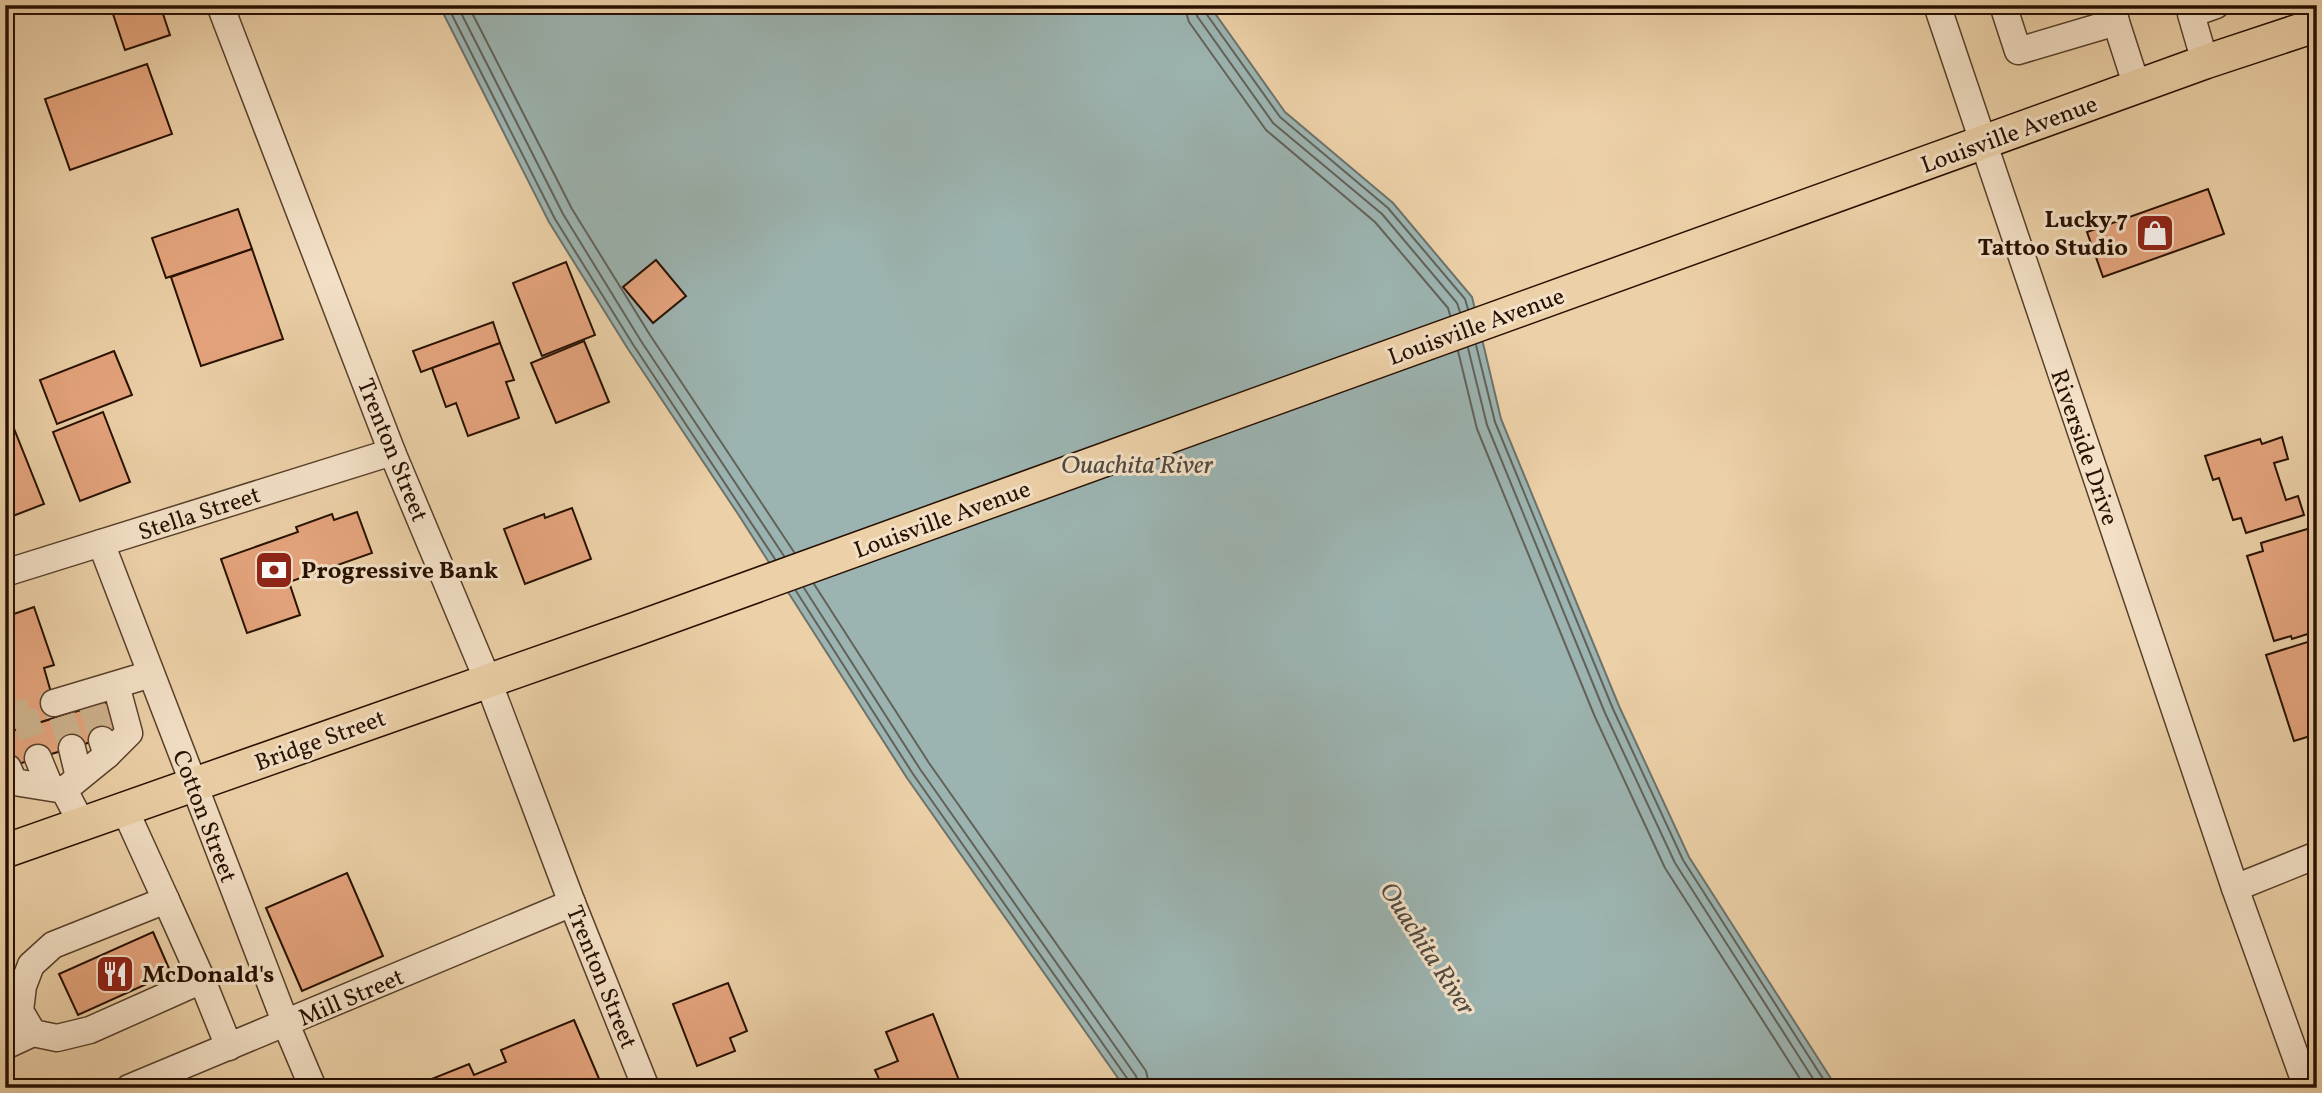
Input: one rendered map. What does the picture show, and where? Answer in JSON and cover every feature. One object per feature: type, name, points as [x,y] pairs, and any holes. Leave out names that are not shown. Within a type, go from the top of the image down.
[{"type":"main road","name":"Louisville Avenue","points":[[636,629],[2205,62],[2317,26]]},
{"type":"main road","name":"Bridge Street","points":[[5,851],[636,629]]},
{"type":"street","name":"Trenton Street","points":[[220,5],[392,452],[488,681],[646,1088]]},
{"type":"street","name":"Riverside Drive","points":[[1937,5],[2235,888],[2308,1088]]},
{"type":"street","points":[[2003,5],[2018,51],[2114,14],[2137,87]]},
{"type":"street","points":[[2195,9],[2205,62]]},
{"type":"street","name":"Stella Street","points":[[5,573],[392,452]]},
{"type":"street","name":"Cotton Street","points":[[101,544],[193,786],[313,1088]]},
{"type":"street","points":[[58,707],[91,699],[116,685],[151,674]]},
{"type":"street","points":[[64,785],[104,747],[129,733],[116,685]]},
{"type":"street","points":[[64,785],[72,748]]},
{"type":"street","points":[[38,758],[64,785],[82,824]]},
{"type":"street","points":[[9,777],[64,785]]},
{"type":"street","points":[[125,810],[202,980],[229,1047]]},
{"type":"street","points":[[2235,888],[2317,855]]},
{"type":"street","points":[[33,1033],[20,1011],[23,986],[31,965],[53,945],[166,900]]},
{"type":"street","name":"Mill Street","points":[[129,1088],[572,903]]},
{"type":"street","points":[[5,1046],[33,1033],[57,1038],[90,1030],[202,980]]},
{"type":"water","name":"Ouachita River","points":[[439,5],[1209,5],[1285,112],[1393,203],[1472,297],[1501,419],[1619,706],[1689,857],[1837,1088],[1125,1088],[907,778],[738,514],[628,349],[549,222]]},
{"type":"building","points":[[110,5],[160,5],[170,35],[125,50]]},
{"type":"building","points":[[147,64],[172,134],[70,170],[45,99]]},
{"type":"building","name":"Lucky 7 Tattoo Studio","points":[[2208,189],[2224,234],[2103,277],[2087,232]]},
{"type":"building","points":[[238,209],[252,249],[166,278],[152,238]]},
{"type":"building","points":[[252,249],[283,339],[201,366],[171,277]]},
{"type":"building","points":[[656,260],[686,296],[653,323],[623,287]]},
{"type":"building","points":[[566,262],[595,335],[542,356],[513,283]]},
{"type":"building","points":[[493,322],[500,343],[421,372],[413,351]]},
{"type":"building","points":[[584,341],[609,402],[556,423],[531,363]]},
{"type":"building","points":[[500,343],[514,380],[506,382],[519,418],[468,436],[456,403],[446,407],[432,368]]},
{"type":"building","points":[[114,351],[132,395],[57,424],[40,380]]},
{"type":"building","points":[[5,406],[44,504],[5,519]]},
{"type":"building","points":[[103,412],[130,482],[80,501],[53,432]]},
{"type":"building","points":[[2282,437],[2288,459],[2274,463],[2286,500],[2298,496],[2304,515],[2246,533],[2241,518],[2233,520],[2219,478],[2213,480],[2205,456],[2260,439],[2262,444]]},
{"type":"building","points":[[572,508],[591,559],[525,584],[504,529],[544,514],[545,518]]},
{"type":"building","name":"Progressive Bank","points":[[357,512],[372,553],[289,582],[300,615],[247,633],[221,559],[298,532],[296,527],[332,514],[334,520]]},
{"type":"building","points":[[2317,526],[2317,631],[2292,639],[2291,636],[2274,641],[2247,556],[2263,551],[2261,543]]},
{"type":"building","points":[[34,607],[54,665],[44,668],[58,717],[5,733],[5,617]]},
{"type":"building","points":[[2317,639],[2317,734],[2294,741],[2266,655]]},
{"type":"building","points":[[114,700],[124,732],[5,768],[5,733]]},
{"type":"building","points":[[347,873],[383,956],[302,991],[266,908]]},
{"type":"building","name":"McDonald's","points":[[153,932],[171,973],[78,1015],[59,974]]},
{"type":"building","points":[[728,983],[747,1031],[730,1038],[735,1051],[697,1066],[673,1004]]},
{"type":"building","points":[[933,1014],[962,1088],[883,1088],[875,1070],[898,1061],[886,1032]]},
{"type":"building","points":[[574,1020],[603,1088],[420,1088],[419,1084],[469,1064],[474,1075],[506,1062],[501,1050]]},
{"type":"tunnel","points":[[5,718],[54,703]]},
{"type":"tunnel","points":[[92,706],[102,739]]},
{"type":"tunnel","points":[[24,712],[38,758]]},
{"type":"tunnel","points":[[62,716],[72,748]]},
{"type":"place","name":"Lucky 7 Tattoo Studio","points":[[2155,233]]},
{"type":"place","name":"Progressive Bank","points":[[274,570]]},
{"type":"place","name":"McDonald's","points":[[115,974]]}]
